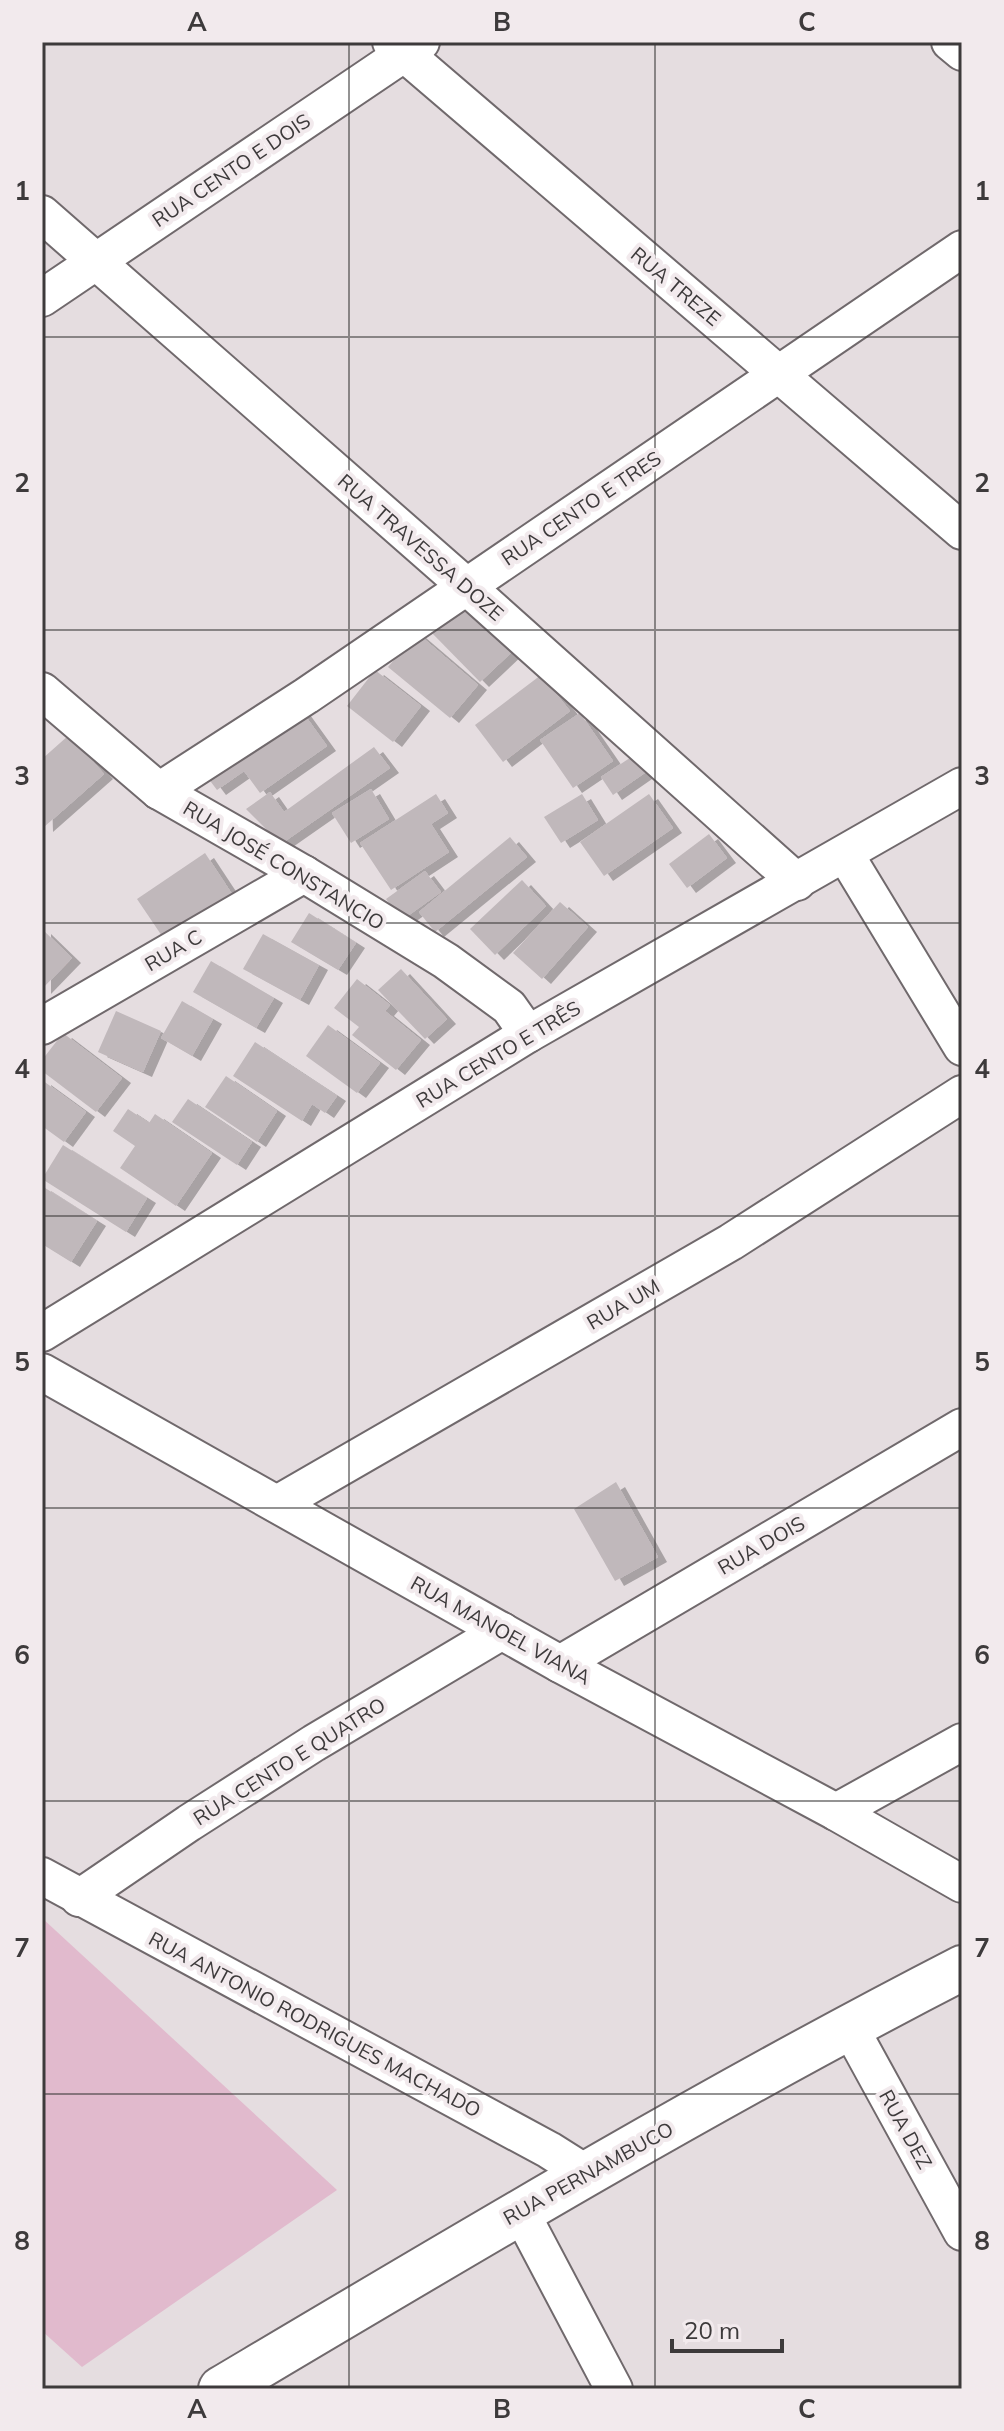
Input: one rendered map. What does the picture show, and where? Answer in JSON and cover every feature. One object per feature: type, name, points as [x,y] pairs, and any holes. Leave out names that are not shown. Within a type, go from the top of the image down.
[{"type":"street","points":[[950,42],[962,52]]},
{"type":"street","name":"RUA CENTO E DOIS","points":[[42,298],[405,46]]},
{"type":"street","name":"RUA TREZE","points":[[405,46],[962,531]]},
{"type":"street","name":"RUA TRAVESSA DOZE","points":[[42,214],[797,882]]},
{"type":"street","name":"RUA CENTO E TRES","points":[[159,791],[306,696],[962,249]]},
{"type":"street","name":"RUA JOSÉ CONSTANCIO","points":[[42,691],[159,791],[304,874],[446,961],[509,1007],[528,1034]]},
{"type":"street","name":"RUA CENTO E TRÊS","points":[[42,1333],[528,1034],[962,786]]},
{"type":"street","points":[[845,854],[962,1047]]},
{"type":"street","name":"RUA C","points":[[42,1026],[304,874]]},
{"type":"street","name":"RUA UM","points":[[277,1504],[731,1242],[962,1094]]},
{"type":"street","name":"RUA MANOEL VIANA","points":[[42,1372],[560,1664],[836,1812],[962,1884]]},
{"type":"street","name":"RUA DOIS","points":[[560,1664],[962,1427]]},
{"type":"street","name":"RUA CENTO E QUATRO","points":[[79,1898],[314,1743],[502,1631]]},
{"type":"street","points":[[836,1812],[962,1742]]},
{"type":"street","name":"RUA ANTONIO RODRIGUES MACHADO","points":[[42,1876],[549,2150],[587,2174]]},
{"type":"street","name":"RUA PERNAMBUCO","points":[[221,2389],[520,2211],[849,2026],[962,1968]]},
{"type":"street","name":"RUA DEZ","points":[[849,2026],[962,2232]]},
{"type":"street","points":[[520,2211],[614,2389]]},
{"type":"shaded area","points":[[42,1918],[337,2190],[82,2367],[42,2331]]},
{"type":"building","points":[[466,597],[516,648],[480,682],[430,631]]},
{"type":"building","points":[[417,633],[478,685],[450,718],[388,667]]},
{"type":"building","points":[[375,670],[421,706],[393,742],[347,706]]},
{"type":"building","points":[[541,675],[570,711],[503,762],[475,725]]},
{"type":"building","points":[[299,707],[327,746],[260,793],[244,771],[217,790],[205,774]]},
{"type":"building","points":[[580,713],[613,761],[573,788],[540,740]]},
{"type":"building","points":[[69,735],[104,774],[44,827],[42,759]]},
{"type":"building","points":[[374,747],[390,768],[281,844],[246,809],[270,792],[284,812]]},
{"type":"building","points":[[645,748],[656,765],[613,795],[601,777]]},
{"type":"building","points":[[371,789],[389,819],[351,843],[332,813]]},
{"type":"building","points":[[436,794],[448,813],[431,824],[449,852],[391,890],[360,843]]},
{"type":"building","points":[[582,794],[598,820],[561,843],[544,817]]},
{"type":"building","points":[[649,794],[673,828],[604,876],[580,842]]},
{"type":"building","points":[[709,834],[727,858],[687,888],[669,864]]},
{"type":"building","points":[[510,837],[527,857],[435,932],[419,912]]},
{"type":"building","points":[[205,853],[232,894],[164,939],[137,899]]},
{"type":"building","points":[[425,871],[441,892],[402,920],[386,899]]},
{"type":"building","points":[[522,880],[546,906],[495,955],[470,929]]},
{"type":"building","points":[[560,902],[588,927],[542,979],[513,953]]},
{"type":"building","points":[[309,913],[356,943],[338,970],[291,942]]},
{"type":"building","points":[[42,929],[72,958],[42,989]]},
{"type":"building","points":[[263,934],[319,965],[300,1000],[243,969]]},
{"type":"building","points":[[211,961],[274,998],[256,1028],[193,992]]},
{"type":"building","points":[[401,969],[447,1019],[425,1039],[378,990]]},
{"type":"building","points":[[357,979],[390,1005],[385,1011],[421,1040],[396,1070],[352,1035],[359,1027],[334,1008]]},
{"type":"building","points":[[182,1001],[213,1019],[192,1056],[161,1038]]},
{"type":"building","points":[[116,1011],[161,1031],[143,1072],[98,1052]]},
{"type":"building","points":[[328,1025],[380,1063],[357,1093],[306,1056]]},
{"type":"building","points":[[63,1033],[122,1078],[96,1112],[42,1071],[42,1060]]},
{"type":"building","points":[[255,1042],[337,1096],[325,1113],[312,1104],[302,1121],[233,1076]]},
{"type":"building","points":[[226,1076],[277,1111],[257,1142],[205,1107]]},
{"type":"building","points":[[42,1080],[86,1112],[64,1142],[42,1126]]},
{"type":"building","points":[[188,1099],[252,1142],[237,1165],[172,1122]]},
{"type":"building","points":[[128,1109],[149,1123],[155,1114],[212,1153],[176,1206],[120,1168],[135,1146],[113,1131]]},
{"type":"building","points":[[63,1145],[147,1198],[126,1232],[42,1179]]},
{"type":"building","points":[[42,1186],[97,1221],[71,1262],[42,1244]]},
{"type":"building","points":[[616,1482],[658,1557],[615,1581],[574,1509]]}]
